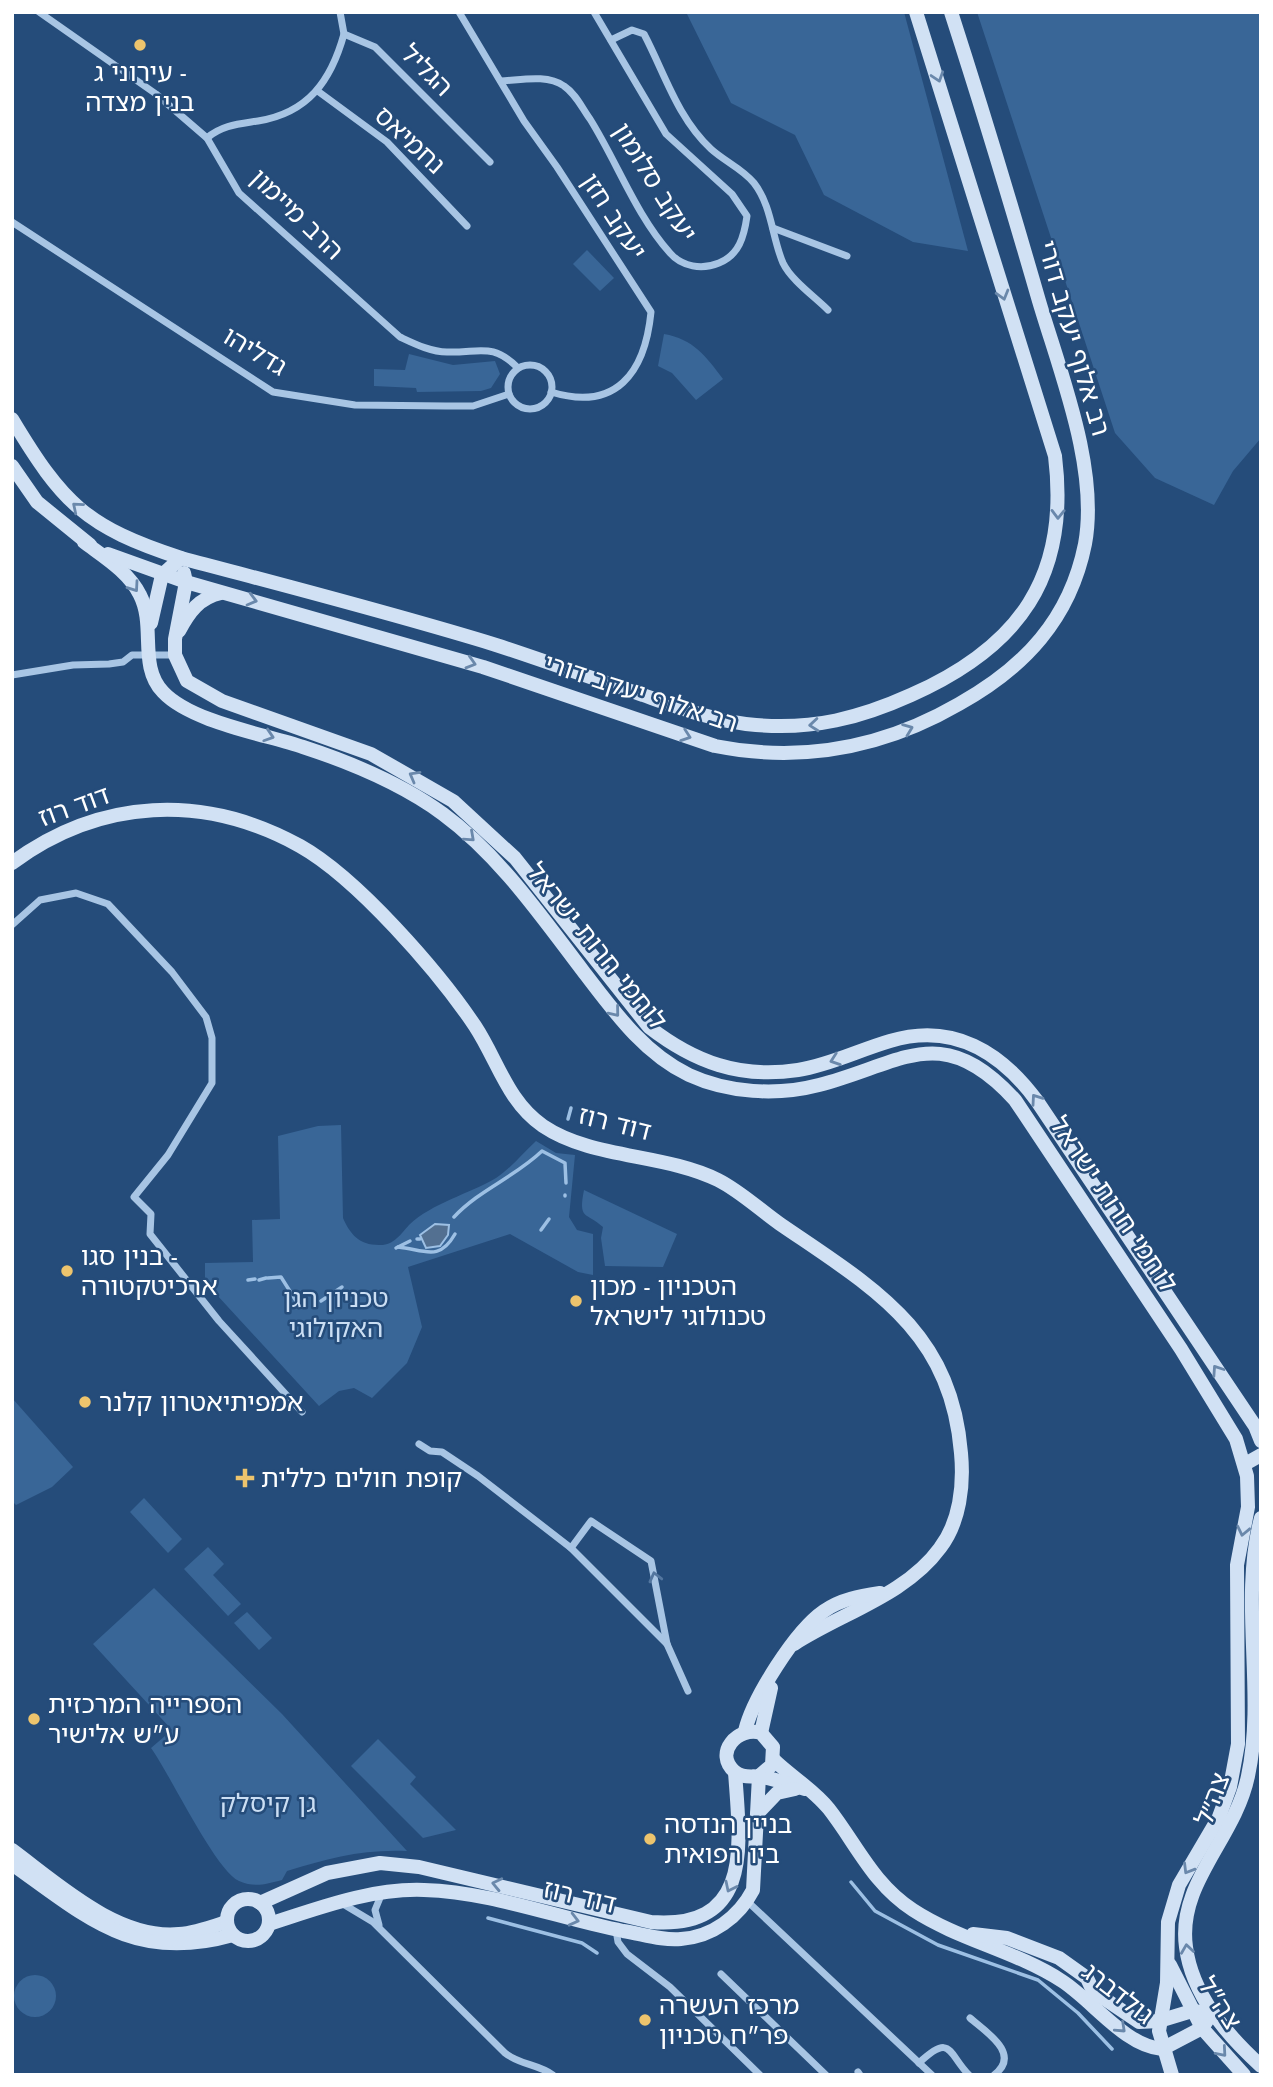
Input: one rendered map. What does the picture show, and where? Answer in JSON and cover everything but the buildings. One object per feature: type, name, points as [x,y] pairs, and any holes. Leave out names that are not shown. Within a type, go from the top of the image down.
[{"type":"main road","name":"רב אלוף יעקב דורי","points":[[12,419],[39,464],[60,492],[80,511],[111,532],[181,558],[495,645],[726,722],[796,726],[841,722],[869,714],[972,664],[1011,628],[1031,602],[1047,565],[1057,530],[1058,481],[1055,456],[916,12]]},
{"type":"main road","name":"רב אלוף יעקב דורי","points":[[12,466],[37,502],[84,542],[162,575],[405,643],[715,746],[747,752],[813,753],[849,748],[933,719],[1009,674],[1059,614],[1076,577],[1086,542],[1086,493],[1071,403],[951,12]]},
{"type":"main road","name":"לוחמי חרות ישראל","points":[[84,542],[132,582],[140,594],[150,629],[149,655],[156,682],[179,704],[353,764],[392,782],[443,814],[499,866],[633,1034],[650,1051],[689,1075],[733,1088],[792,1090],[820,1085],[896,1057],[935,1054],[977,1067],[999,1082],[1023,1111],[1174,1338],[1236,1439],[1245,1464]]},
{"type":"main road","points":[[150,629],[162,575],[181,558]]},
{"type":"main road","points":[[175,655],[175,639],[186,582],[181,558]]},
{"type":"main road","points":[[175,639],[195,606],[203,599],[223,592]]},
{"type":"main road","name":"לוחמי חרות ישראל","points":[[175,655],[187,681],[204,693],[371,754],[426,783],[453,801],[515,858],[649,1027],[696,1059],[740,1072],[787,1072],[816,1067],[890,1041],[930,1035],[976,1046],[998,1058],[1019,1077],[1037,1101],[1259,1432]]},
{"type":"main road","name":"דוד רוז","points":[[12,863],[44,839],[105,815],[146,810],[229,816],[301,847],[353,887],[415,949],[476,1027],[515,1102],[545,1128],[584,1145],[673,1163],[719,1180],[842,1264],[899,1312],[926,1346],[953,1394],[959,1421],[963,1476],[952,1526],[940,1548],[920,1572],[794,1644],[748,1718],[745,1731]]},
{"type":"main road","points":[[1245,1464],[1261,1455]]},
{"type":"main road","points":[[1245,1464],[1261,1466]]},
{"type":"main road","name":"צה״ל","points":[[1172,2075],[1162,2049],[1159,2021],[1166,1990],[1168,1922],[1174,1898],[1219,1817],[1230,1787],[1238,1744],[1237,1565],[1248,1507],[1245,1464]]},
{"type":"main road","name":"צה״ל","points":[[1261,1518],[1251,1571],[1254,1718],[1251,1761],[1234,1820],[1192,1891],[1185,1922],[1191,1967],[1212,2012],[1261,2066]]},
{"type":"main road","name":"דוד רוז","points":[[761,1733],[775,1673]]},
{"type":"main road","points":[[747,1901],[753,1890],[756,1867],[759,1776],[772,1765],[773,1759],[771,1744],[761,1733],[745,1731],[736,1736],[728,1746],[728,1760],[735,1772],[747,1777],[759,1776],[809,1790]]},
{"type":"main road","name":"גולדברג","points":[[773,1759],[828,1809],[859,1857],[887,1891],[930,1920],[1043,1969],[1065,1982],[1137,2042],[1162,2049],[1202,2028]]},
{"type":"main road","name":"דוד רוז","points":[[260,1903],[327,1873],[380,1863],[435,1870],[651,1922],[693,1920],[722,1901],[732,1887],[737,1843],[735,1772]]},
{"type":"main road","points":[[757,1814],[777,1793],[790,1789],[809,1790]]},
{"type":"main road","points":[[12,1850],[100,1912],[139,1929],[177,1935],[230,1928],[251,1942],[263,1935],[269,1924],[267,1912],[260,1903],[248,1899],[237,1902],[229,1910],[230,1928]]},
{"type":"main road","points":[[12,1864],[84,1914],[136,1940],[186,1945],[230,1928]]},
{"type":"main road","points":[[12,1873],[29,1876]]},
{"type":"main road","name":"דוד רוז","points":[[269,1924],[383,1892],[422,1889],[471,1895],[666,1939],[691,1938],[723,1924],[747,1901]]},
{"type":"main road","name":"גולדברג","points":[[958,1932],[1007,1938],[1059,1958],[1087,1978],[1093,1991],[1131,2018],[1159,2021],[1192,2011],[1212,2012]]},
{"type":"main road","name":"צה\"ל","points":[[1167,1950],[1172,1971],[1202,2028],[1244,2075]]},
{"type":"main road","points":[[1202,2028],[1212,2012]]},
{"type":"street","name":"הרב מיימון","points":[[39,12],[156,93],[207,138],[239,193],[400,337],[422,347],[446,352],[488,349],[506,355],[518,368]]},
{"type":"street","points":[[207,138],[217,129],[277,118],[300,107],[319,92],[338,54],[344,34],[340,12]]},
{"type":"street","name":"יעקב חזן","points":[[458,12],[524,121],[558,167],[651,312],[645,353],[624,381],[591,398],[567,397],[551,392]]},
{"type":"street","name":"יעקב סלומון","points":[[501,80],[547,79],[562,84],[574,94],[603,139],[635,200],[671,255],[690,266],[707,268],[731,258],[744,238],[747,216],[732,194],[666,134],[594,12]]},
{"type":"street","points":[[611,40],[632,30],[644,34],[661,65],[671,95],[687,121],[711,149],[753,182],[784,266],[828,310]]},
{"type":"street","name":"הגליל","points":[[344,34],[375,47],[490,162]]},
{"type":"street","name":"נחמיאס","points":[[319,92],[387,142],[467,226]]},
{"type":"street","name":"גדליהו","points":[[12,222],[273,392],[355,405],[459,406],[493,402],[509,394]]},
{"type":"street","points":[[772,228],[847,256]]},
{"type":"street","points":[[532,365],[545,371],[551,383],[551,392],[546,402],[533,408],[519,406],[509,394],[509,380],[518,368],[532,365]]},
{"type":"street","points":[[12,675],[73,665],[123,662],[132,655],[175,655]]},
{"type":"street","points":[[12,925],[40,900],[76,893],[108,904],[172,972],[206,1017],[212,1038],[212,1083],[168,1155],[134,1197],[151,1214],[150,1234],[183,1278],[302,1412]]},
{"type":"street","points":[[419,1444],[430,1451],[442,1452],[478,1476],[571,1548],[667,1644]]},
{"type":"street","points":[[571,1548],[591,1521],[651,1560],[667,1644],[688,1691]]},
{"type":"street","points":[[383,1892],[375,1910],[384,1934]]},
{"type":"street","points":[[747,1901],[932,2075]]},
{"type":"street","points":[[340,1902],[364,1914],[505,2053],[515,2061],[544,2068],[553,2075]]},
{"type":"street","points":[[616,1929],[618,1941],[627,1954],[670,1987],[760,2075]]},
{"type":"street","points":[[721,1974],[826,2075]]},
{"type":"street","points":[[970,2018],[1000,2043],[1005,2054],[1000,2070],[994,2075]]},
{"type":"street","points":[[919,2063],[937,2048],[946,2048],[954,2052],[969,2075]]},
{"type":"green space","points":[[686,12],[904,12],[968,251],[913,242],[824,195],[795,135],[731,103]]},
{"type":"green space","points":[[977,12],[1261,12],[1261,438],[1233,471],[1214,505],[1155,478],[1115,433]]},
{"type":"green space","points":[[587,250],[614,278],[600,291],[573,264]]},
{"type":"green space","points":[[664,334],[691,344],[723,379],[696,400],[672,373],[658,366]]},
{"type":"green space","points":[[409,354],[453,365],[495,361],[500,374],[491,388],[481,391],[417,392],[416,388],[374,386],[374,369],[405,370]]},
{"type":"green space","name":"טכניון הגן האקולוגי","points":[[341,1125],[343,1218],[356,1238],[372,1244],[384,1245],[393,1241],[418,1217],[496,1178],[536,1141],[556,1153],[575,1155],[569,1217],[577,1230],[593,1234],[593,1275],[578,1272],[510,1234],[408,1267],[422,1327],[407,1363],[372,1398],[354,1388],[339,1391],[319,1406],[205,1282],[205,1263],[253,1262],[252,1220],[280,1219],[278,1136],[318,1126]]},
{"type":"green space","points":[[584,1190],[677,1234],[663,1267],[605,1266],[601,1238],[603,1227],[583,1211]]},
{"type":"green space","points":[[12,1398],[73,1467],[52,1487],[16,1505],[12,1501]]},
{"type":"green space","points":[[144,1498],[182,1539],[168,1553],[130,1512]]},
{"type":"green space","points":[[208,1547],[224,1564],[213,1575],[241,1604],[228,1616],[184,1569]]},
{"type":"green space","name":"גן קיסלק","points":[[154,1588],[282,1714],[407,1851],[376,1851],[332,1858],[287,1871],[282,1880],[260,1885],[239,1881],[229,1873],[206,1841],[151,1748],[172,1730],[93,1644]]},
{"type":"green space","points":[[247,1612],[272,1638],[259,1650],[234,1623]]},
{"type":"green space","points":[[378,1739],[416,1777],[410,1784],[456,1830],[423,1838],[351,1766]]},
{"type":"green space","points":[[35,1975],[50,1981],[56,1996],[50,2011],[35,2017],[20,2011],[14,1996],[20,1981]]},
{"type":"shaded area","points":[[435,1224],[449,1225],[448,1235],[440,1246],[426,1248],[420,1235]]},
{"type":"waterway","points":[[568,1119],[571,1108]]},
{"type":"waterway","points":[[454,1217],[542,1151],[565,1163],[566,1183]]},
{"type":"waterway","points":[[541,1230],[549,1219]]},
{"type":"waterway","points":[[398,1247],[424,1252],[437,1251],[449,1243],[455,1234]]},
{"type":"waterway","points":[[396,1248],[410,1241]]},
{"type":"waterway","points":[[268,1278],[281,1277],[298,1304],[305,1305]]},
{"type":"waterway","points":[[259,1280],[266,1278]]},
{"type":"waterway","points":[[248,1280],[255,1279]]},
{"type":"waterway","points":[[321,1301],[342,1287]]},
{"type":"waterway","points":[[851,1882],[875,1911],[938,1945],[1038,1980],[1078,2013],[1112,2049]]},
{"type":"waterway","points":[[488,1918],[582,1943],[597,1953]]},
{"type":"place","name":"עירוני ג - בנין מצדה","points":[[140,45]]},
{"type":"place","name":"בנין סגו - ארכיטקטורה","points":[[67,1271]]},
{"type":"place","name":"הטכניון - מכון טכנולוגי לישראל","points":[[576,1301]]},
{"type":"place","name":"אמפיתיאטרון קלנר","points":[[85,1402]]},
{"type":"place","name":"קופת חולים כללית","points":[[245,1478]]},
{"type":"place","name":"הספרייה המרכזית ע\"ש אלישיר","points":[[34,1719]]},
{"type":"place","name":"בניין הנדסה ביו רפואית","points":[[650,1839]]},
{"type":"place","name":"מרכז העשרה פר\"ח טכניון","points":[[645,2020]]}]
